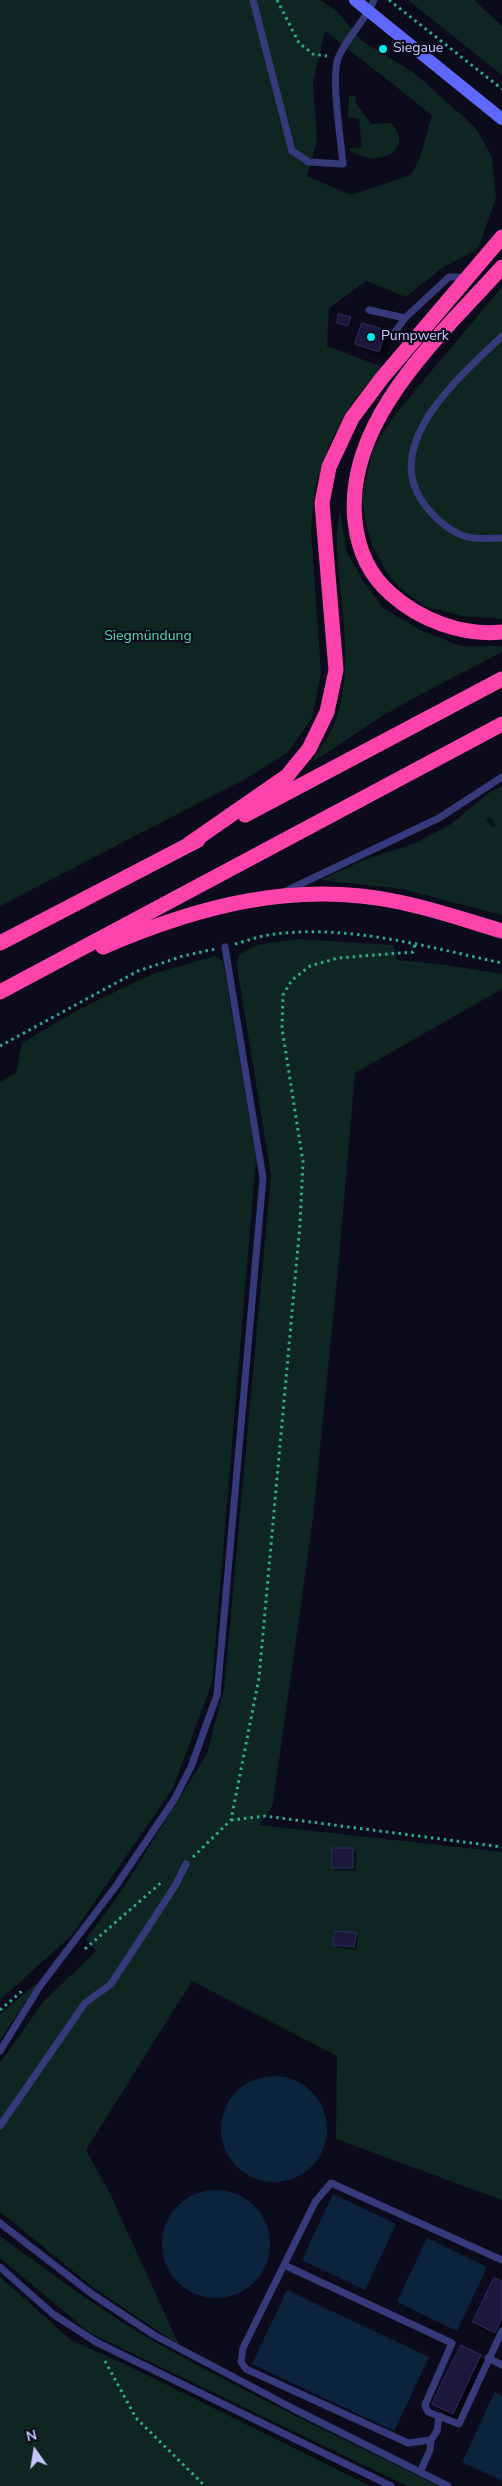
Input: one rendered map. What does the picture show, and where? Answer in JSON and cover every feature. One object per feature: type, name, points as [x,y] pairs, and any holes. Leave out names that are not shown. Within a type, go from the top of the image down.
[{"type":"highway","points":[[189,844],[287,776],[309,750],[327,712],[336,670],[322,503],[329,467],[352,418],[382,378],[502,237]]},
{"type":"highway","points":[[502,267],[405,376],[371,434],[361,458],[353,503],[356,534],[366,565],[380,585],[408,610],[449,627],[491,633],[502,632]]},
{"type":"highway","points":[[0,943],[502,679]]},
{"type":"highway","points":[[5,989],[502,724]]},
{"type":"highway","points":[[5,989],[141,931],[190,914],[276,896],[302,893],[335,893],[399,902],[502,931]]},
{"type":"main road","points":[[355,0],[371,5],[502,119]]},
{"type":"lane","points":[[253,0],[292,151],[309,162],[343,164],[336,79],[338,57],[371,5]]},
{"type":"lane","points":[[393,335],[405,318],[449,277],[470,276]]},
{"type":"lane","points":[[370,310],[405,318]]},
{"type":"lane","points":[[502,336],[449,388],[420,428],[409,461],[416,495],[438,521],[467,537],[502,538]]},
{"type":"lane","points":[[276,896],[439,818],[502,777]]},
{"type":"lane","points":[[0,2051],[40,1986],[116,1886],[174,1800],[191,1767],[217,1695],[263,1178],[225,947]]},
{"type":"lane","points":[[0,2126],[85,2003],[111,1984],[175,1886],[186,1864]]},
{"type":"lane","points":[[431,2440],[408,2443],[246,2369],[241,2362],[243,2348],[315,2202],[331,2183],[502,2260]]},
{"type":"lane","points":[[0,2223],[92,2294],[154,2335],[294,2409],[448,2486]]},
{"type":"lane","points":[[284,2265],[452,2343],[425,2405],[428,2412],[459,2424],[502,2331]]},
{"type":"lane","points":[[0,2267],[53,2314],[96,2342],[391,2486]]},
{"type":"lane","points":[[488,2358],[502,2365]]},
{"type":"lane","points":[[420,2472],[430,2450],[431,2440],[437,2431],[439,2416]]},
{"type":"path","points":[[277,0],[299,43],[313,54],[338,57]]},
{"type":"path","points":[[389,0],[502,89]]},
{"type":"path","points":[[0,1046],[138,971],[184,956],[267,935],[304,932],[375,937],[502,963]]},
{"type":"path","points":[[63,1958],[84,1950],[163,1880],[186,1864],[231,1820],[259,1678],[300,1224],[303,1162],[282,1028],[283,995],[292,980],[310,966],[338,958],[386,952],[408,954],[413,952],[415,944]]},
{"type":"path","points":[[231,1820],[265,1816],[502,1847]]},
{"type":"path","points":[[96,2342],[136,2418],[205,2486]]},
{"type":"green space","name":"Siegmündung","points":[[0,0],[320,0],[337,11],[362,41],[413,72],[475,127],[492,157],[496,198],[478,249],[442,268],[406,297],[366,281],[329,308],[327,346],[382,367],[352,403],[330,444],[315,488],[311,530],[321,672],[312,718],[288,752],[247,778],[0,906]],"holes":[[[325,31],[432,115],[420,158],[411,175],[351,195],[307,176],[317,141],[313,82]]]},
{"type":"green space","points":[[408,0],[474,0],[502,26],[502,75]]},
{"type":"green space","points":[[349,96],[356,96],[355,102],[371,124],[391,123],[398,133],[399,142],[396,149],[390,154],[381,158],[370,158],[348,149],[362,147],[359,119],[348,117]]},
{"type":"green space","points":[[502,287],[502,619],[462,616],[424,606],[399,587],[386,571],[372,545],[365,520],[362,496],[373,448],[396,413]]},
{"type":"green space","points":[[340,508],[346,550],[364,583],[383,608],[422,631],[461,646],[502,646],[502,652],[394,709],[311,762],[326,740],[335,722],[345,673],[344,631],[337,541]]},
{"type":"green space","points":[[502,786],[502,915],[402,889],[321,880],[361,861],[416,843],[451,824],[490,792]]},
{"type":"green space","points":[[298,939],[393,945],[397,960],[447,965],[502,974],[502,989],[355,1073],[338,1270],[313,1518],[273,1803],[270,1811],[259,1825],[502,1852],[502,2200],[336,2139],[337,2056],[192,1981],[86,2150],[111,2196],[179,2345],[94,2288],[0,2212],[0,2063],[44,2001],[96,1951],[86,1939],[118,1896],[207,1754],[224,1689],[271,1175],[237,967],[239,955],[256,945]]},
{"type":"green space","points":[[215,956],[223,961],[256,1159],[212,1683],[173,1788],[72,1935],[0,2000],[0,1082],[16,1073],[22,1043],[76,1011],[155,973]]},
{"type":"green space","points":[[37,1983],[35,1988],[0,2040],[0,2014]]},
{"type":"green space","points":[[0,2236],[101,2308],[164,2347],[266,2401],[439,2486],[407,2486],[90,2333],[0,2258]]},
{"type":"green space","points":[[0,2277],[71,2340],[137,2370],[370,2486],[0,2486]]},
{"type":"water","points":[[274,2076],[294,2080],[312,2091],[323,2109],[327,2129],[323,2149],[312,2167],[294,2178],[274,2182],[254,2178],[236,2167],[225,2149],[221,2129],[225,2109],[236,2091],[254,2080]]},
{"type":"water","points":[[216,2190],[237,2194],[254,2206],[266,2223],[270,2244],[266,2265],[254,2282],[237,2294],[216,2298],[195,2294],[178,2282],[166,2265],[162,2244],[166,2223],[178,2206],[195,2194]]},
{"type":"water","points":[[333,2194],[396,2224],[365,2290],[302,2260]]},
{"type":"water","points":[[427,2238],[487,2267],[457,2331],[397,2302]]},
{"type":"water","points":[[287,2290],[429,2357],[394,2431],[252,2364]]},
{"type":"water","points":[[495,2392],[502,2396],[502,2481],[462,2462]]},
{"type":"building","points":[[339,314],[351,317],[348,326],[337,323]]},
{"type":"building","name":"Pumpwerk","points":[[362,323],[386,330],[379,352],[355,344]]},
{"type":"building","points":[[332,1848],[353,1848],[353,1868],[332,1868]]},
{"type":"building","points":[[335,1931],[356,1933],[354,1947],[333,1945]]},
{"type":"building","points":[[494,2278],[502,2281],[502,2318],[495,2333],[473,2322]]},
{"type":"building","points":[[461,2345],[481,2355],[453,2414],[432,2404]]},
{"type":"place","name":"Siegaue","points":[[383,49]]},
{"type":"place","name":"Pumpwerk","points":[[371,337]]}]
